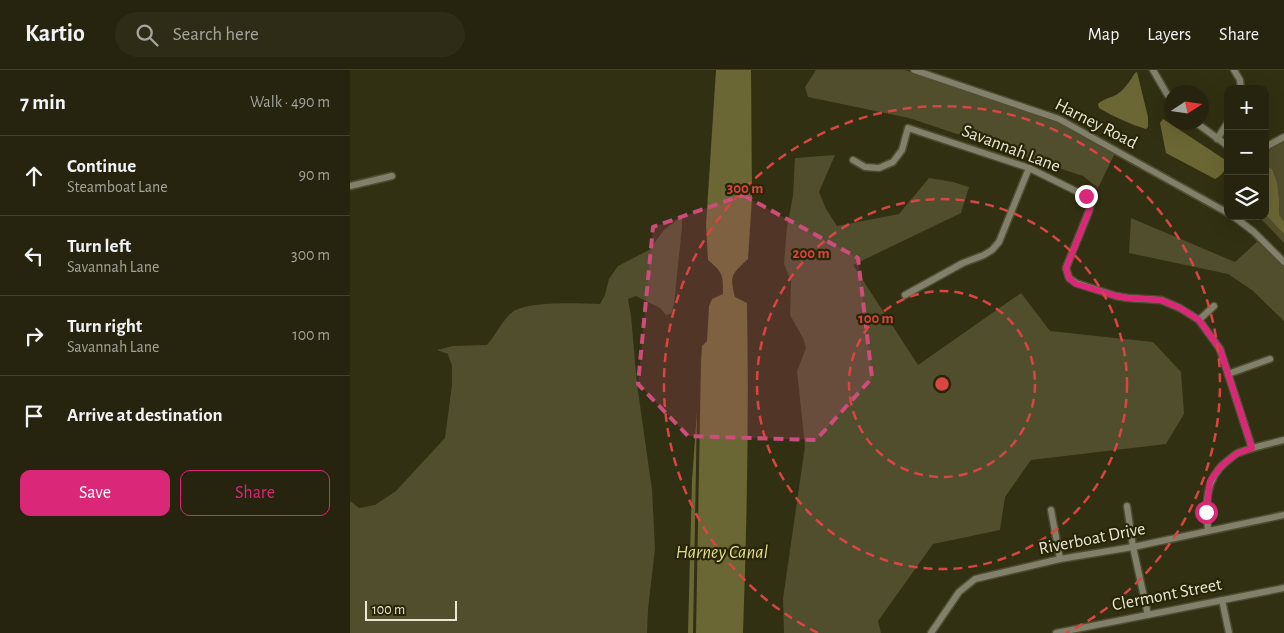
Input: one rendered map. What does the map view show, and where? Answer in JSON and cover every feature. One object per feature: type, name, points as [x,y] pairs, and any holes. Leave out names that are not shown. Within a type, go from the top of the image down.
[{"type":"street","name":"Harney Road","points":[[914,70],[1059,119],[1224,207]]},
{"type":"street","points":[[1153,70],[1164,90]]},
{"type":"street","points":[[1234,70],[1241,85]]},
{"type":"street","name":"Savannah Lane","points":[[853,160],[865,167],[879,168],[893,162],[902,150],[908,128],[1029,168],[1086,196],[1091,202],[1066,268],[1069,278],[1076,284],[1116,296],[1161,300],[1180,308],[1199,320],[1220,349],[1252,448]]},
{"type":"street","points":[[1217,138],[1224,128]]},
{"type":"street","points":[[1206,130],[1224,143]]},
{"type":"street","points":[[1269,146],[1284,137]]},
{"type":"street","points":[[905,295],[963,263],[984,255],[999,242],[1029,168]]},
{"type":"street","points":[[350,186],[392,176]]},
{"type":"street","points":[[1238,220],[1254,232],[1284,262]]},
{"type":"street","points":[[1199,320],[1214,306]]},
{"type":"street","points":[[1228,374],[1270,360]]},
{"type":"street","points":[[1208,531],[1206,512],[1210,481],[1221,466],[1236,454],[1284,440]]},
{"type":"street","points":[[1127,506],[1133,547],[1148,615]]},
{"type":"street","points":[[1051,510],[1060,559]]},
{"type":"street","name":"Riverboat Drive","points":[[931,633],[959,592],[975,578],[1060,559],[1133,547],[1284,515]]},
{"type":"street","name":"Clermont Street","points":[[1056,633],[1077,631],[1284,588]]},
{"type":"street","points":[[1222,600],[1229,633]]},
{"type":"highlighted area","points":[[743,195],[858,258],[872,378],[816,440],[688,436],[638,384],[653,227]]},
{"type":"shaded area","points":[[816,70],[905,70],[1046,116],[1116,151],[1098,188],[1083,176],[909,118],[808,97],[805,87]]},
{"type":"shaded area","points":[[1284,140],[1284,243],[1262,220],[1269,220],[1269,150]]},
{"type":"shaded area","points":[[835,155],[819,192],[826,209],[837,226],[899,214],[929,178],[969,187],[961,213],[853,265],[918,365],[1021,293],[1050,331],[1153,342],[1181,372],[1184,414],[1166,444],[1031,460],[1005,497],[1000,530],[933,544],[878,621],[881,633],[784,633],[783,599],[805,446],[797,371],[806,348],[803,338],[790,315],[791,281],[784,264],[787,227],[793,196],[795,158]]},
{"type":"shaded area","points":[[682,216],[674,304],[671,314],[666,315],[660,308],[636,296],[628,299],[637,384],[652,490],[655,549],[647,633],[350,633],[350,501],[359,508],[375,505],[396,491],[445,438],[452,385],[452,366],[448,354],[437,350],[453,346],[487,345],[507,317],[521,308],[556,303],[600,304],[605,295],[609,279],[618,266],[649,250],[664,230]]},
{"type":"shaded area","points":[[1131,218],[1235,262],[1260,239],[1284,266],[1284,321],[1252,290],[1228,274],[1129,253]]},
{"type":"water","name":"Harney Canal","points":[[716,70],[751,70],[752,198],[748,259],[735,272],[732,279],[735,297],[747,303],[748,386],[743,633],[696,633],[702,346],[707,341],[709,306],[712,299],[723,294],[721,274],[708,260],[706,225]]},
{"type":"water","points":[[1137,72],[1148,117],[1148,127],[1146,129],[1110,114],[1099,108],[1098,104],[1119,93]]},
{"type":"water","points":[[1163,119],[1164,130],[1180,130],[1224,159],[1224,171],[1222,174],[1215,179],[1166,153],[1160,123]]},
{"type":"water","points":[[1269,168],[1272,169],[1277,183],[1279,215],[1284,222],[1284,234],[1269,218]]},
{"type":"water","points":[[697,411],[693,633],[688,633],[692,481]]},
{"type":"route","points":[[1086,196],[1091,202],[1066,268],[1069,278],[1076,284],[1116,296],[1161,300],[1180,308],[1199,320],[1220,349],[1252,448],[1236,454],[1221,466],[1210,481],[1206,512]]}]
